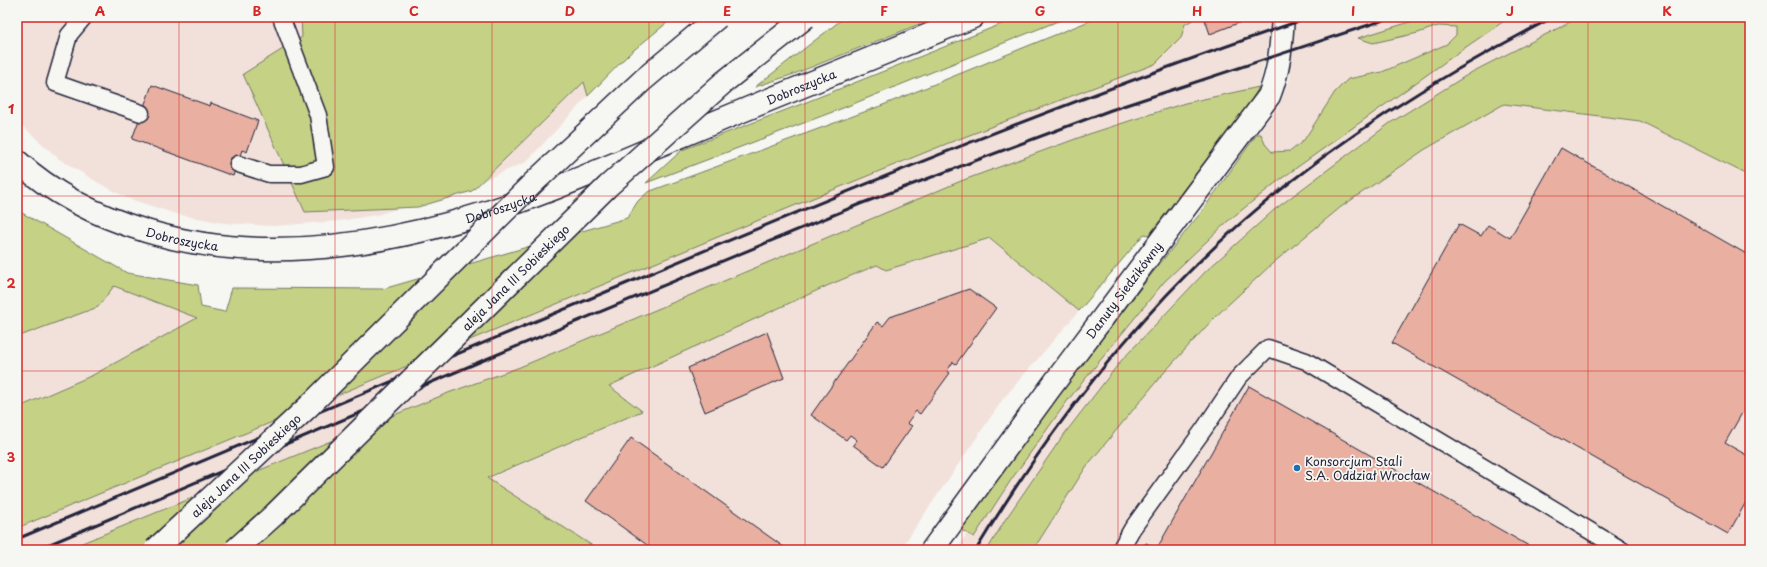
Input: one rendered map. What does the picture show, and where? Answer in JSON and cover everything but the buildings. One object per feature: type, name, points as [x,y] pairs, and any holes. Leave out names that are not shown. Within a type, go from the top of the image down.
[{"type":"street","name":"aleja Jana III Sobieskiego","points":[[156,550],[309,406],[532,184],[643,80],[718,17]]},
{"type":"street","name":"aleja Jana III Sobieskiego","points":[[235,550],[274,515],[608,186],[724,82],[806,17]]},
{"type":"street","name":"Dobroszycka","points":[[17,161],[35,178],[78,204],[123,224],[175,240],[230,248],[269,250],[306,249],[374,240],[450,224],[537,195],[973,17]]},
{"type":"street","name":"Danuty Siedzikówny","points":[[932,550],[1048,391],[1269,96],[1279,65],[1283,17]]},
{"type":"lane","points":[[84,17],[69,34],[55,83],[141,113]]},
{"type":"lane","points":[[238,164],[269,174],[300,174],[326,167],[318,115],[281,17]]},
{"type":"lane","points":[[1120,550],[1132,529],[1204,429],[1239,377],[1268,348],[1306,362],[1622,550]]},
{"type":"shaded area","points":[[17,17],[614,17],[578,58],[588,96],[526,162],[460,191],[376,215],[339,221],[274,226],[224,223],[176,214],[127,198],[59,159],[17,121]]},
{"type":"shaded area","points":[[1199,17],[1271,17],[1267,49],[1259,87],[1185,103],[1089,134],[961,181],[520,367],[448,393],[65,550],[17,550],[17,528],[742,227],[946,144],[1181,38],[1185,24]]},
{"type":"shaded area","points":[[1295,17],[1580,17],[1472,72],[1274,210],[1206,271],[1120,362],[1062,437],[1005,520],[989,547],[996,550],[957,550],[967,533],[974,537],[1011,480],[1068,400],[1164,282],[1228,221],[1278,181],[1257,134],[1278,107],[1289,81]]},
{"type":"shaded area","points":[[1750,17],[1750,550],[1033,550],[1086,467],[1161,376],[1215,317],[1237,296],[1273,263],[1341,207],[1424,150],[1504,103]]},
{"type":"shaded area","points":[[990,238],[1079,311],[1003,399],[900,550],[599,550],[487,479],[642,411],[609,386],[829,285],[877,265],[886,270]]},
{"type":"shaded area","points":[[17,241],[62,266],[198,318],[93,375],[17,408]]},
{"type":"green space","points":[[301,17],[674,17],[629,54],[588,96],[584,82],[472,191],[418,207],[305,212],[243,74],[302,37]]},
{"type":"green space","points":[[845,17],[937,17],[794,74],[755,87]]},
{"type":"green space","points":[[1019,17],[1068,17],[843,108],[646,183],[682,150]]},
{"type":"green space","points":[[1099,17],[1199,17],[1185,24],[1181,38],[1155,64],[946,144],[742,227],[17,528],[17,408],[93,375],[197,318],[114,286],[98,307],[17,337],[17,208],[22,213],[127,273],[198,285],[201,307],[225,312],[232,288],[383,289],[627,218],[638,201],[648,192],[883,105]]},
{"type":"green space","points":[[1426,17],[1510,17],[1278,181],[1228,221],[1164,282],[1068,400],[1011,480],[974,537],[961,530],[1009,461],[1150,276],[1199,215],[1257,134],[1261,134],[1265,144],[1272,152],[1291,151],[1304,140],[1335,92],[1348,79],[1382,72],[1447,44],[1456,35],[1456,27],[1438,26],[1418,33],[1373,43],[1358,38]]},
{"type":"green space","points":[[1580,17],[1750,17],[1750,176],[1640,121],[1504,104],[1424,150],[1341,207],[1273,263],[1215,317],[1161,376],[1086,467],[1033,550],[996,550],[989,547],[1005,520],[1062,437],[1120,362],[1206,271],[1274,210],[1390,123],[1472,72]]},
{"type":"green space","points":[[1259,87],[1250,103],[1149,235],[1144,234],[1079,311],[990,238],[886,270],[877,265],[829,285],[609,386],[642,411],[487,478],[599,550],[65,550],[448,393],[520,367],[961,181],[1089,134],[1185,103]]},
{"type":"railway","points":[[17,539],[880,178],[1138,78],[1311,17]]},
{"type":"railway","points":[[36,550],[484,360],[860,204],[1111,110],[1393,17]]},
{"type":"railway","points":[[976,550],[999,512],[1049,439],[1102,369],[1159,303],[1230,233],[1316,162],[1362,130],[1457,70],[1554,17]]},
{"type":"place","name":"Konsorcjum Stali S.A. Oddział Wrocław","points":[[1297,468]]}]
